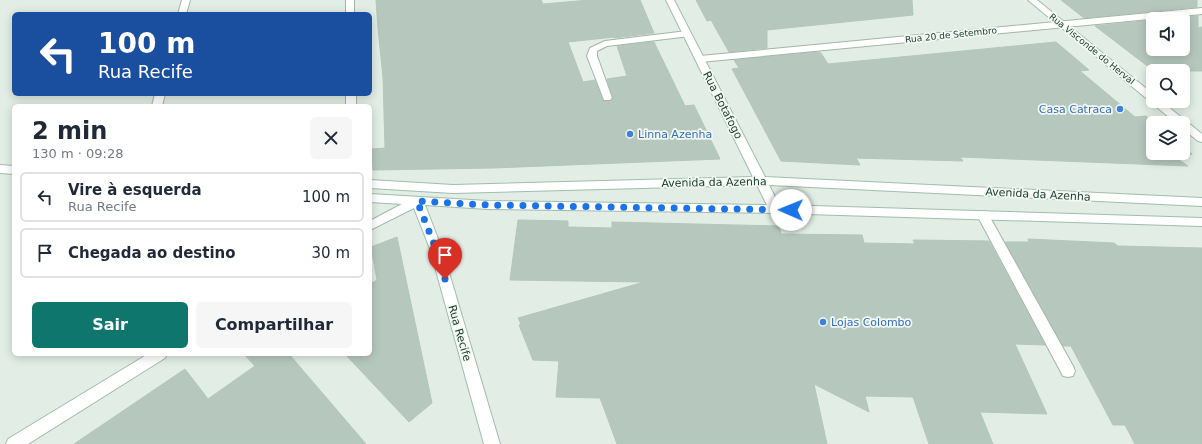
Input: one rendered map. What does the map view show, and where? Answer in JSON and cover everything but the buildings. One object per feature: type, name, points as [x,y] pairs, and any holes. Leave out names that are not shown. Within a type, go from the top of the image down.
[{"type":"street","points":[[183,12],[186,0]]},
{"type":"street","points":[[350,0],[350,12]]},
{"type":"street","name":"Rua Botafogo","points":[[670,0],[775,209]]},
{"type":"street","name":"Rua Visconde do Herval","points":[[1032,0],[1146,93]]},
{"type":"street","name":"Rua 20 de Setembro","points":[[700,59],[1202,11]]},
{"type":"street","points":[[607,98],[592,56],[593,50],[605,44],[687,34]]},
{"type":"street","name":"Rua Visconde do Herval","points":[[1164,108],[1173,116]]},
{"type":"street","name":"Rua Visconde do Herval","points":[[1190,129],[1202,139]]},
{"type":"street","points":[[0,169],[12,170]]},
{"type":"street","name":"Avenida da Azenha","points":[[372,184],[453,189],[761,181],[1202,202]]},
{"type":"street","points":[[372,225],[417,201],[453,189]]},
{"type":"street","name":"Avenida da Azenha","points":[[372,198],[488,205],[775,209],[1202,222]]},
{"type":"street","name":"Rua Recife","points":[[417,201],[436,249],[492,444]]},
{"type":"street","points":[[983,215],[1068,371]]},
{"type":"street","points":[[14,444],[157,356]]},
{"type":"place","name":"Casa Catraca","points":[[1120,109]]},
{"type":"place","name":"Linna Azenha","points":[[630,134]]},
{"type":"place","name":"Lojas Colombo","points":[[823,322]]},
{"type":"route","points":[[445,279],[436,249],[417,201],[488,205],[791,210]]}]
